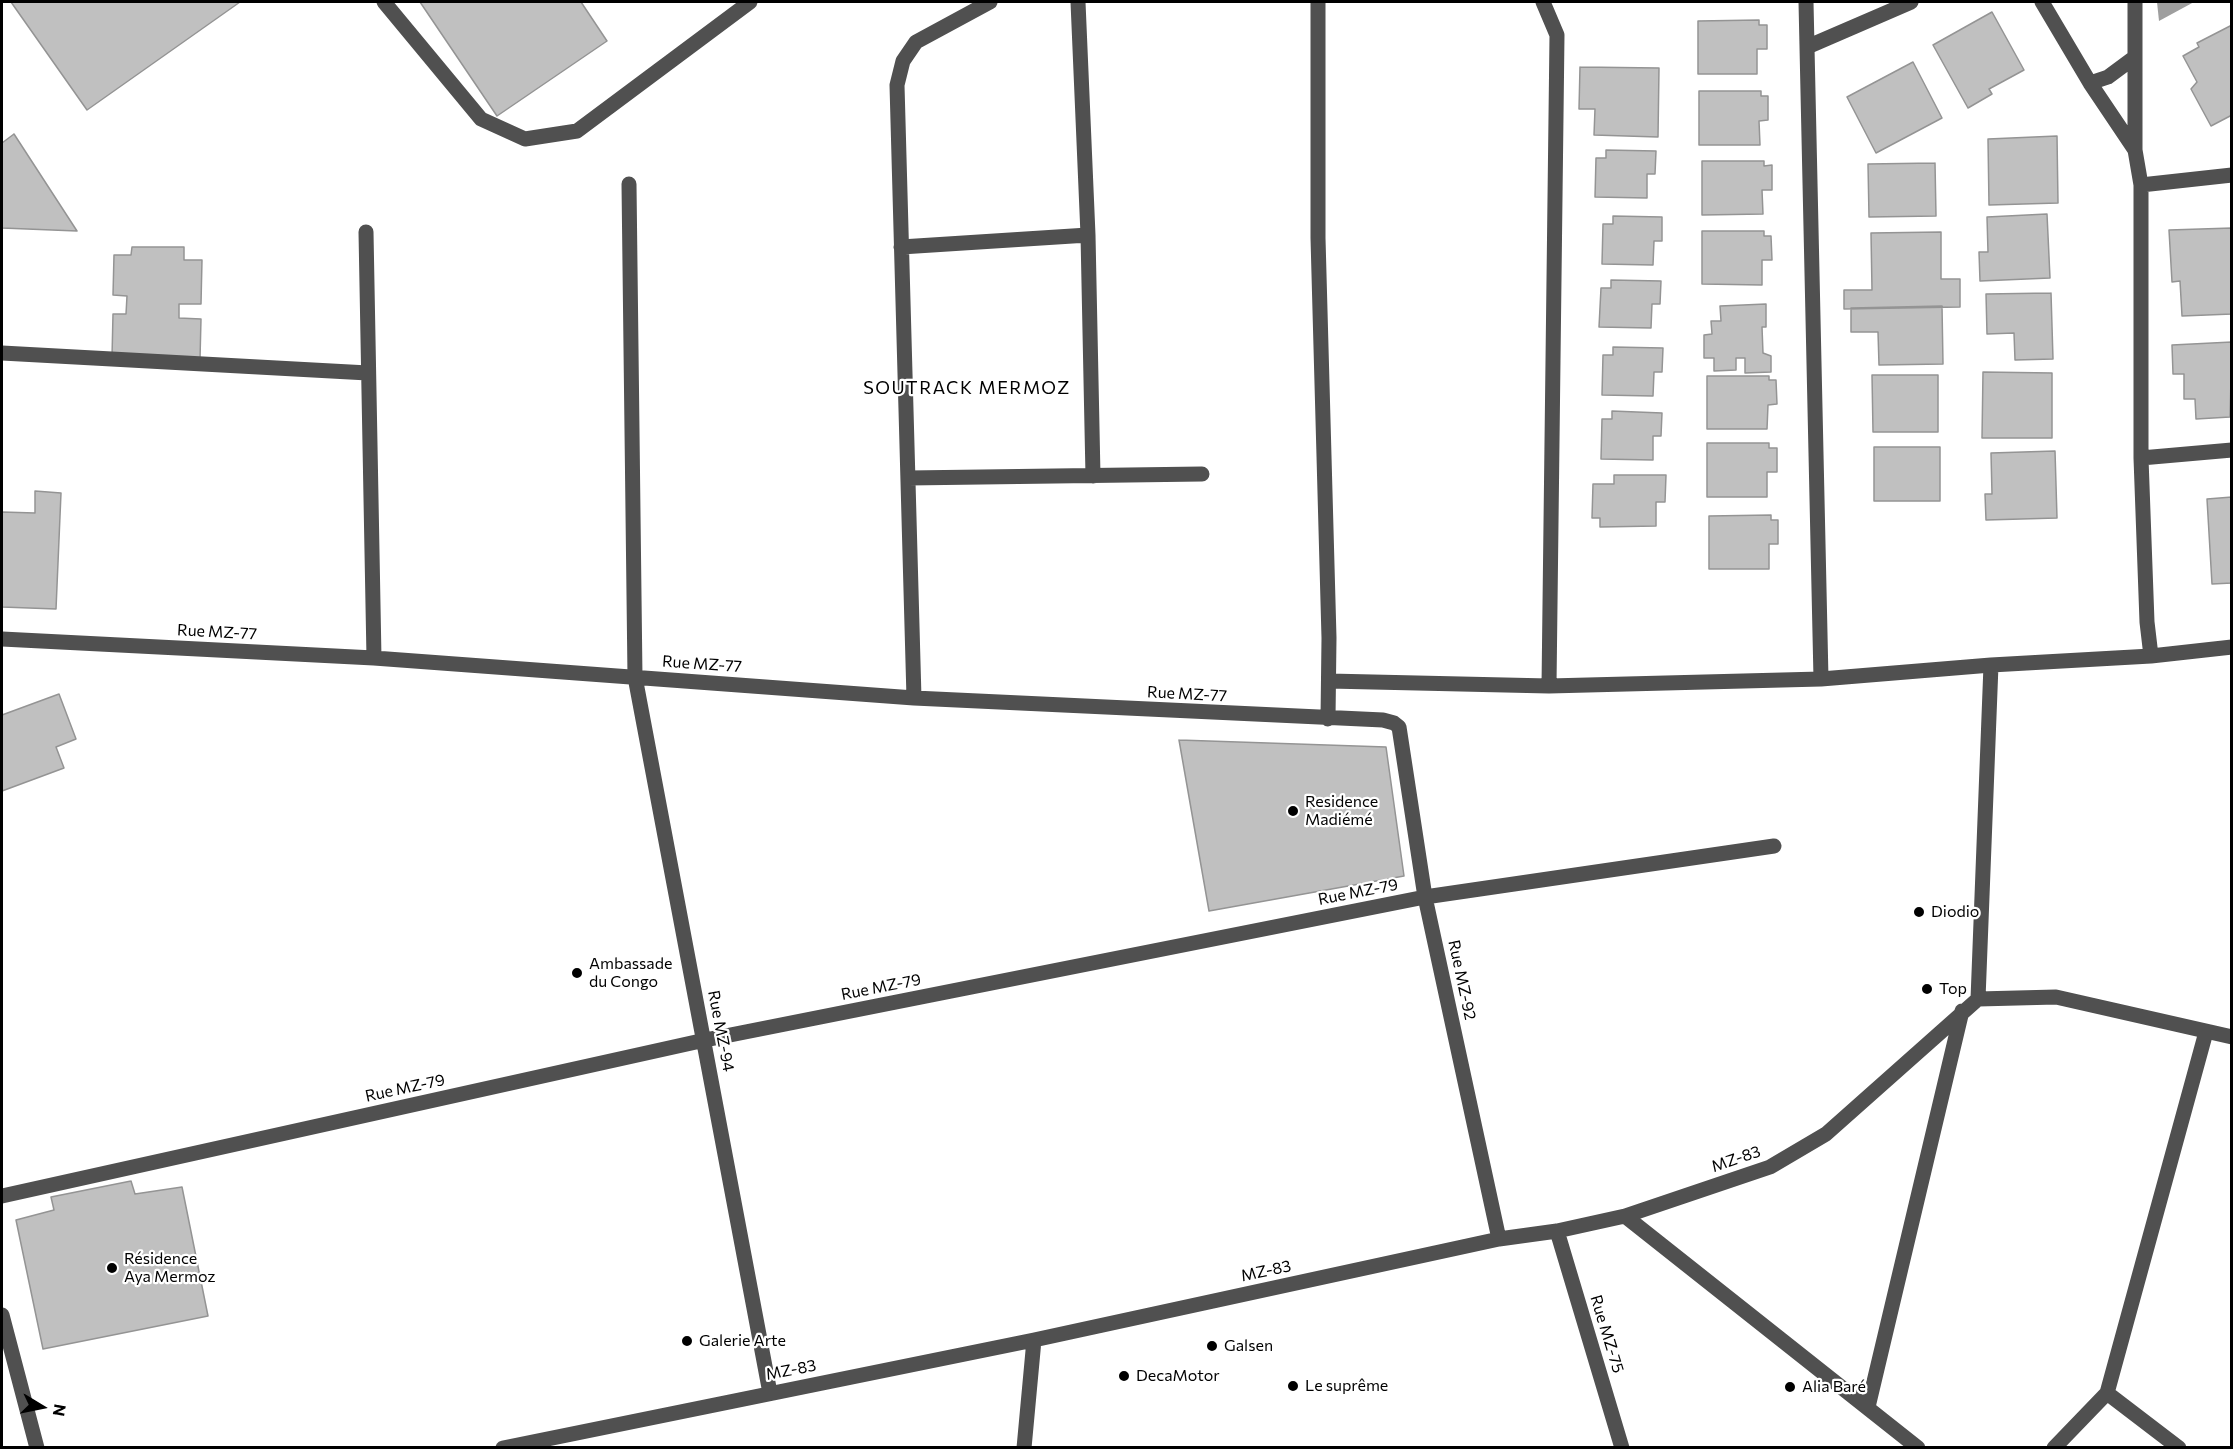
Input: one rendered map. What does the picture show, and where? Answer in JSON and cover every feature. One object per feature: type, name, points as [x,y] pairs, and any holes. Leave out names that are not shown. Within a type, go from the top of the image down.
[{"type":"street","points":[[384,2],[481,119],[525,139],[577,131],[750,2]]},
{"type":"street","points":[[914,698],[897,85],[903,61],[916,42],[990,2]]},
{"type":"street","points":[[1078,2],[1088,235],[1093,476]]},
{"type":"street","points":[[1318,2],[1318,238],[1328,719]]},
{"type":"street","points":[[1543,2],[1557,35],[1549,686]]},
{"type":"street","points":[[1806,2],[1821,678]]},
{"type":"street","points":[[1807,47],[1911,2]]},
{"type":"street","points":[[2042,2],[2090,82],[2135,150]]},
{"type":"street","points":[[2135,2],[2135,150],[2141,185],[2141,458],[2147,622],[2151,656]]},
{"type":"street","points":[[2090,82],[2108,77],[2135,57]]},
{"type":"street","points":[[2141,185],[2232,176]]},
{"type":"street","name":"Rue MZ-94","points":[[628,184],[635,677],[770,1393]]},
{"type":"street","points":[[366,232],[374,658]]},
{"type":"street","points":[[901,247],[1088,235]]},
{"type":"street","points":[[2,353],[368,373]]},
{"type":"street","points":[[2141,458],[2232,450]]},
{"type":"street","points":[[908,478],[1202,474]]},
{"type":"street","name":"Rue MZ-77","points":[[2,639],[374,658],[914,698],[1383,720],[1394,723],[1399,728]]},
{"type":"street","points":[[1329,681],[1549,686],[1821,678],[2151,656],[2232,648]]},
{"type":"street","points":[[1991,665],[1978,999],[2056,997],[2232,1037]]},
{"type":"street","name":"Rue MZ-92","points":[[1399,728],[1425,897],[1499,1239]]},
{"type":"street","name":"Rue MZ-79","points":[[2,1196],[705,1040],[1425,897],[1774,846]]},
{"type":"street","name":"MZ-83","points":[[503,1448],[1034,1340],[1499,1239],[1557,1231],[1625,1216],[1770,1167],[1826,1134],[1978,999]]},
{"type":"street","points":[[1868,1407],[1962,1011]]},
{"type":"street","points":[[2054,1448],[2107,1393],[2206,1032]]},
{"type":"street","points":[[1625,1216],[1917,1448]]},
{"type":"street","name":"Rue MZ-75","points":[[1557,1231],[1623,1448]]},
{"type":"street","points":[[2,1315],[37,1448]]},
{"type":"street","points":[[1024,1448],[1034,1340]]},
{"type":"street","points":[[2107,1393],[2179,1448]]},
{"type":"shaded area","points":[[2157,2],[2194,2],[2159,21]]},
{"type":"building","points":[[11,2],[240,2],[87,110]]},
{"type":"building","points":[[420,2],[581,2],[607,41],[497,116]]},
{"type":"building","points":[[1992,12],[2024,70],[1989,89],[1992,94],[1968,108],[1933,45]]},
{"type":"building","points":[[1759,20],[1759,25],[1767,25],[1767,49],[1757,49],[1757,74],[1698,74],[1698,21]]},
{"type":"building","points":[[2232,25],[2232,115],[2211,126],[2191,89],[2197,82],[2183,56],[2199,47],[2197,43]]},
{"type":"building","points":[[1913,62],[1942,118],[1876,153],[1847,97]]},
{"type":"building","points":[[1580,67],[1659,68],[1658,137],[1594,135],[1595,109],[1579,109]]},
{"type":"building","points":[[1699,91],[1761,91],[1761,96],[1768,96],[1768,120],[1759,121],[1760,145],[1699,145]]},
{"type":"building","points":[[14,134],[77,231],[2,228],[2,143]]},
{"type":"building","points":[[2057,136],[2058,203],[1989,205],[1988,139]]},
{"type":"building","points":[[1606,150],[1656,151],[1655,174],[1647,174],[1647,198],[1595,197],[1596,158],[1606,158]]},
{"type":"building","points":[[1702,161],[1764,161],[1764,166],[1772,165],[1772,190],[1762,190],[1763,214],[1702,215]]},
{"type":"building","points":[[1935,163],[1936,216],[1869,217],[1868,164]]},
{"type":"building","points":[[2047,214],[2050,278],[1980,281],[1979,252],[1988,252],[1987,217]]},
{"type":"building","points":[[1613,216],[1662,217],[1662,241],[1654,241],[1653,265],[1602,264],[1603,224],[1613,224]]},
{"type":"building","points":[[2232,228],[2232,314],[2182,316],[2180,281],[2172,282],[2169,230]]},
{"type":"building","points":[[1702,231],[1764,231],[1764,236],[1771,236],[1772,260],[1762,260],[1762,285],[1702,284]]},
{"type":"building","points":[[1941,232],[1941,279],[1960,279],[1960,307],[1844,309],[1844,290],[1872,290],[1871,233]]},
{"type":"building","points":[[132,247],[184,247],[184,260],[202,260],[201,304],[179,304],[179,318],[201,319],[200,359],[112,357],[113,314],[126,314],[127,296],[113,295],[114,255],[131,255]]},
{"type":"building","points":[[1611,280],[1661,281],[1660,304],[1652,304],[1651,328],[1599,327],[1601,288],[1611,288]]},
{"type":"building","points":[[2051,293],[2053,359],[2015,360],[2014,333],[1987,334],[1986,294]]},
{"type":"building","points":[[1766,304],[1766,327],[1762,327],[1763,353],[1771,356],[1771,372],[1745,373],[1745,358],[1736,358],[1736,370],[1714,371],[1714,358],[1704,358],[1704,335],[1712,334],[1711,321],[1721,321],[1720,306]]},
{"type":"building","points":[[1942,306],[1943,364],[1879,365],[1878,332],[1851,332],[1851,308]]},
{"type":"building","points":[[2232,342],[2230,417],[2196,419],[2195,399],[2184,399],[2184,374],[2173,374],[2172,345]]},
{"type":"building","points":[[1613,347],[1663,348],[1662,372],[1654,372],[1653,396],[1602,395],[1603,355],[1613,355]]},
{"type":"building","points":[[1983,372],[2052,373],[2052,438],[1982,438]]},
{"type":"building","points":[[1872,375],[1938,375],[1938,432],[1873,432]]},
{"type":"building","points":[[1707,376],[1769,376],[1769,380],[1776,380],[1777,404],[1768,405],[1767,429],[1707,429]]},
{"type":"building","points":[[1612,411],[1662,413],[1661,436],[1653,436],[1653,460],[1601,459],[1602,419],[1612,419]]},
{"type":"building","points":[[1707,443],[1769,443],[1769,448],[1777,448],[1777,472],[1767,472],[1767,497],[1707,497]]},
{"type":"building","points":[[1874,447],[1940,447],[1940,501],[1874,501]]},
{"type":"building","points":[[2055,451],[2057,518],[1986,520],[1985,494],[1992,494],[1991,453]]},
{"type":"building","points":[[1614,475],[1666,475],[1665,502],[1656,502],[1656,526],[1600,527],[1600,518],[1592,518],[1593,484],[1614,484]]},
{"type":"building","points":[[35,491],[61,493],[56,609],[2,607],[2,512],[35,513]]},
{"type":"building","points":[[2232,497],[2232,583],[2212,584],[2207,499]]},
{"type":"building","points":[[1771,515],[1771,520],[1778,520],[1778,544],[1769,544],[1769,569],[1709,569],[1709,516]]},
{"type":"building","points":[[59,694],[76,739],[56,747],[64,768],[2,791],[2,715]]},
{"type":"building","name":"Residence Madiémé","points":[[1179,740],[1386,747],[1404,876],[1209,911]]},
{"type":"building","name":"Résidence Aya Mermoz","points":[[131,1181],[135,1194],[182,1187],[208,1316],[43,1349],[16,1220],[54,1210],[51,1197]]},
{"type":"place","name":"Residence Madiémé","points":[[1293,811]]},
{"type":"place","name":"Diodio","points":[[1919,912]]},
{"type":"place","name":"Ambassade du Congo","points":[[577,973]]},
{"type":"place","name":"Top","points":[[1927,989]]},
{"type":"place","name":"Résidence Aya Mermoz","points":[[112,1268]]},
{"type":"place","name":"Galerie Arte","points":[[687,1341]]},
{"type":"place","name":"Galsen","points":[[1212,1346]]},
{"type":"place","name":"DecaMotor","points":[[1124,1376]]},
{"type":"place","name":"Le suprême","points":[[1293,1386]]},
{"type":"place","name":"Alia Baré","points":[[1790,1387]]},
{"type":"district","name":"SOUTRACK MERMOZ","points":[[967,388]]}]
